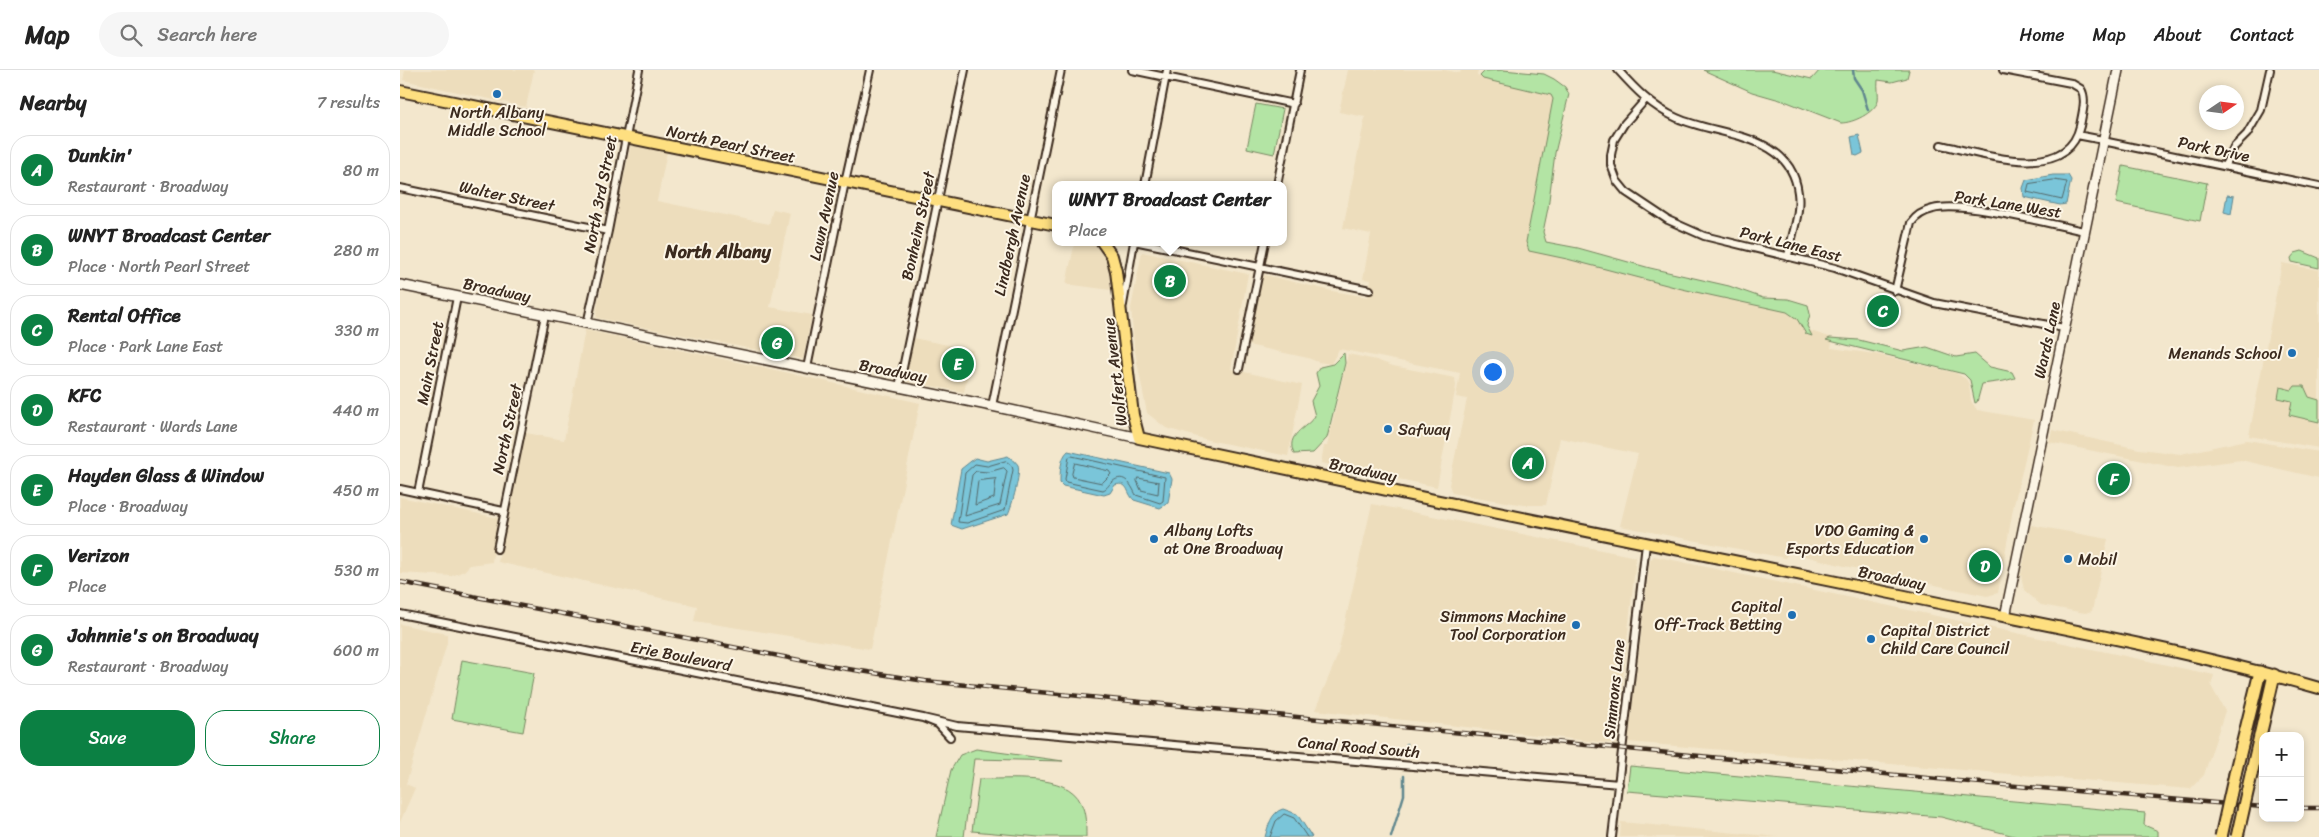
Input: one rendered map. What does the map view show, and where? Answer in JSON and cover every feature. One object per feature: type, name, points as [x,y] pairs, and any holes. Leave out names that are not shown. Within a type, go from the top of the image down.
[{"type":"highway","points":[[2221,837],[2260,672]]},
{"type":"highway","points":[[2237,837],[2274,675]]},
{"type":"main road","name":"North Pearl Street","points":[[400,90],[1052,225]]},
{"type":"main road","points":[[1105,246],[1114,263],[1121,314]]},
{"type":"main road","name":"Wolfert Avenue","points":[[1121,314],[1133,415],[1139,438]]},
{"type":"main road","name":"Broadway","points":[[1139,438],[2005,617],[2274,675],[2319,688]]},
{"type":"street","name":"North 3rd Street","points":[[587,324],[608,231],[639,70]]},
{"type":"street","name":"Lawn Avenue","points":[[807,368],[844,182],[870,70]]},
{"type":"street","name":"Bonheim Street","points":[[899,387],[965,70]]},
{"type":"street","name":"Lindbergh Avenue","points":[[992,406],[1060,70]]},
{"type":"street","points":[[1132,70],[1166,73],[1294,104]]},
{"type":"street","points":[[1278,181],[1300,70]]},
{"type":"street","points":[[1618,70],[1646,99],[1669,114],[1684,121],[1761,142],[1784,160],[1796,181],[1798,196],[1798,213],[1788,257]]},
{"type":"street","points":[[1941,145],[2019,160],[2042,160],[2060,154],[2072,143],[2077,135],[2084,99],[2079,86],[2003,70]]},
{"type":"street","name":"Wards Lane","points":[[2005,617],[2118,70]]},
{"type":"street","points":[[2225,165],[2234,147],[2246,134],[2260,110],[2270,70]]},
{"type":"street","points":[[1146,181],[1166,73]]},
{"type":"street","name":"Park Lane East","points":[[1646,99],[1619,132],[1612,148],[1611,161],[1614,176],[1626,192],[1655,212],[1693,232],[1843,271],[1895,291],[1934,303],[2064,328]]},
{"type":"street","name":"Park Drive","points":[[2077,135],[2319,186]]},
{"type":"street","name":"Walter Street","points":[[400,188],[608,231]]},
{"type":"street","name":"Park Lane West","points":[[1895,291],[1911,224],[1926,211],[1938,208],[1973,209],[2084,231]]},
{"type":"street","name":"Wolfert Avenue","points":[[1121,314],[1133,246]]},
{"type":"street","points":[[1158,246],[1370,290]]},
{"type":"street","points":[[1239,369],[1264,246]]},
{"type":"street","name":"Broadway","points":[[400,285],[992,406],[1139,438]]},
{"type":"street","name":"Main Street","points":[[418,493],[457,297]]},
{"type":"street","name":"North Street","points":[[497,549],[503,511],[546,315]]},
{"type":"street","points":[[400,489],[503,511]]},
{"type":"street","name":"Simmons Lane","points":[[1612,837],[1646,544]]},
{"type":"street","name":"Erie Boulevard","points":[[400,614],[923,718],[938,724],[950,737]]},
{"type":"street","name":"Canal Road South","points":[[923,718],[957,726],[1619,784]]},
{"type":"shaded area","name":"North Albany Middle School","points":[[405,70],[534,70],[526,107],[403,80]]},
{"type":"shaded area","points":[[1348,70],[1444,70],[1460,73],[1461,70],[1478,70],[1477,76],[1558,91],[1534,246],[1807,315],[1804,329],[1833,338],[1831,348],[1875,354],[1956,373],[1966,379],[1969,384],[1971,401],[1977,410],[2034,420],[2013,509],[1998,593],[1987,596],[1840,565],[1789,552],[1785,558],[1620,526],[1638,454],[1560,438],[1546,505],[1524,505],[1452,493],[1449,485],[1467,399],[1456,397],[1460,373],[1339,349],[1331,364],[1248,345],[1262,277],[1265,275],[1332,291],[1368,297],[1371,280],[1363,279],[1371,234],[1343,228],[1365,117],[1339,112]]},
{"type":"shaded area","points":[[631,144],[667,152],[657,201],[769,224],[773,209],[790,213],[770,307],[812,315],[803,359],[597,318],[596,313]]},
{"type":"shaded area","points":[[1074,246],[1099,247],[1109,266],[1111,290],[1066,284]]},
{"type":"shaded area","points":[[1142,252],[1248,274],[1231,369],[1302,385],[1288,456],[1208,440],[1166,428],[1147,413],[1134,346],[1131,308]]},
{"type":"shaded area","name":"Menands School","points":[[2282,263],[2319,270],[2319,448],[2249,436]]},
{"type":"shaded area","points":[[585,330],[920,403],[870,649],[694,621],[697,606],[498,562],[526,433],[564,440]]},
{"type":"shaded area","points":[[913,338],[973,350],[964,392],[905,381]]},
{"type":"shaded area","points":[[1348,354],[1393,366],[1455,378],[1456,386],[1437,487],[1321,463],[1324,446],[1327,446]]},
{"type":"shaded area","points":[[2052,430],[2139,449],[2181,454],[2247,440],[2319,452],[2319,478],[2241,460],[2178,468],[2049,442]]},
{"type":"shaded area","points":[[400,497],[498,518],[492,562],[470,565],[464,571],[452,576],[400,573]]},
{"type":"shaded area","name":"Simmons Machine Tool Corporation","points":[[1372,504],[1636,557],[1616,744],[1315,710],[1337,657]]},
{"type":"shaded area","points":[[2031,525],[2108,539],[2092,611],[2085,613],[2041,605],[2024,590],[2021,575]]},
{"type":"shaded area","points":[[1654,556],[2214,675],[2211,686],[2225,711],[2204,775],[2190,789],[1628,742],[1650,560]]},
{"type":"shaded area","points":[[400,624],[447,634],[447,643],[406,784],[415,788],[400,822]]},
{"type":"shaded area","points":[[1621,822],[1778,837],[1620,837]]},
{"type":"green space","points":[[1503,70],[1544,74],[1565,87],[1569,94],[1555,153],[1543,232],[1546,242],[1578,248],[1650,268],[1729,286],[1763,298],[1788,299],[1808,305],[1810,314],[1807,326],[1812,336],[1806,334],[1797,319],[1787,312],[1682,289],[1529,251],[1526,242],[1553,99],[1551,95],[1483,79],[1480,76],[1485,71]]},
{"type":"green space","points":[[1703,70],[1772,70],[1812,79],[1820,70],[1909,70],[1907,78],[1892,82],[1878,80],[1878,101],[1872,110],[1857,119],[1841,123],[1787,102],[1752,92]]},
{"type":"green space","points":[[1256,104],[1283,109],[1274,154],[1247,148]]},
{"type":"green space","points":[[2123,166],[2207,183],[2200,221],[2116,203]]},
{"type":"green space","points":[[2302,251],[2319,258],[2319,268],[2292,262],[2291,258],[2295,253]]},
{"type":"green space","points":[[1830,338],[1859,340],[1903,351],[1927,347],[1956,357],[1975,354],[1990,367],[2012,372],[2015,378],[1982,384],[1977,402],[1975,403],[1970,380],[1964,374],[1826,340]]},
{"type":"green space","points":[[1344,353],[1345,363],[1327,438],[1313,453],[1294,454],[1292,441],[1294,437],[1315,416],[1311,401],[1319,386],[1316,373],[1320,367],[1333,364]]},
{"type":"green space","points":[[2295,386],[2304,386],[2309,397],[2319,400],[2319,422],[2289,415],[2292,401],[2278,398],[2280,387],[2292,390]]},
{"type":"green space","points":[[462,660],[534,673],[523,732],[452,719]]},
{"type":"green space","points":[[976,749],[1063,761],[974,759],[964,837],[936,837],[951,770],[960,755]]},
{"type":"green space","points":[[1630,766],[2145,813],[2144,825],[2158,831],[2158,837],[2018,837],[1941,817],[1627,791]]},
{"type":"green space","points":[[979,779],[1035,780],[1063,786],[1074,793],[1083,807],[1086,837],[1039,837],[972,831]]},
{"type":"water","points":[[1859,135],[1863,153],[1857,156],[1854,155],[1851,137]]},
{"type":"water","points":[[2053,175],[2068,175],[2071,180],[2066,204],[2060,205],[2024,197],[2023,188],[2026,180]]},
{"type":"water","points":[[2227,195],[2234,196],[2231,214],[2224,212]]},
{"type":"water","points":[[1068,451],[1169,473],[1172,479],[1168,503],[1160,508],[1134,500],[1127,488],[1120,484],[1115,485],[1110,493],[1104,495],[1063,486],[1060,483],[1061,466],[1063,458]]},
{"type":"water","points":[[1008,456],[1018,465],[1019,469],[1016,489],[1008,514],[962,529],[951,525],[961,469],[975,458],[987,461]]},
{"type":"water","points":[[1283,809],[1297,814],[1312,837],[1265,837],[1273,817]]},
{"type":"waterway","points":[[1853,70],[1854,78],[1862,90],[1868,110]]},
{"type":"waterway","points":[[1407,744],[1408,753]]},
{"type":"waterway","points":[[1391,837],[1404,795],[1404,776]]},
{"type":"railway","points":[[400,582],[835,667],[925,681],[1958,781],[2259,807]]},
{"type":"railway","points":[[2304,808],[2319,808]]},
{"type":"place","name":"North Albany Middle School","points":[[497,94]]},
{"type":"place","name":"WNYT Broadcast Center","points":[[1170,281]]},
{"type":"place","name":"Rental Office","points":[[1883,311]]},
{"type":"place","name":"Johnnie's on Broadway","points":[[777,343]]},
{"type":"place","name":"Menands School","points":[[2292,353]]},
{"type":"place","name":"Hayden Glass & Window","points":[[958,364]]},
{"type":"place","name":"Safway","points":[[1388,429]]},
{"type":"place","name":"Dunkin'","points":[[1528,463]]},
{"type":"place","name":"Verizon","points":[[2114,479]]},
{"type":"place","name":"Albany Lofts at One Broadway","points":[[1154,539]]},
{"type":"place","name":"VDO Gaming & Esports Education","points":[[1924,539]]},
{"type":"place","name":"Mobil","points":[[2068,559]]},
{"type":"place","name":"KFC","points":[[1985,566]]},
{"type":"place","name":"Capital Off-Track Betting","points":[[1792,615]]},
{"type":"place","name":"Simmons Machine Tool Corporation","points":[[1576,625]]},
{"type":"place","name":"Capital District Child Care Council","points":[[1871,639]]},
{"type":"district","name":"North Albany","points":[[718,252]]}]
